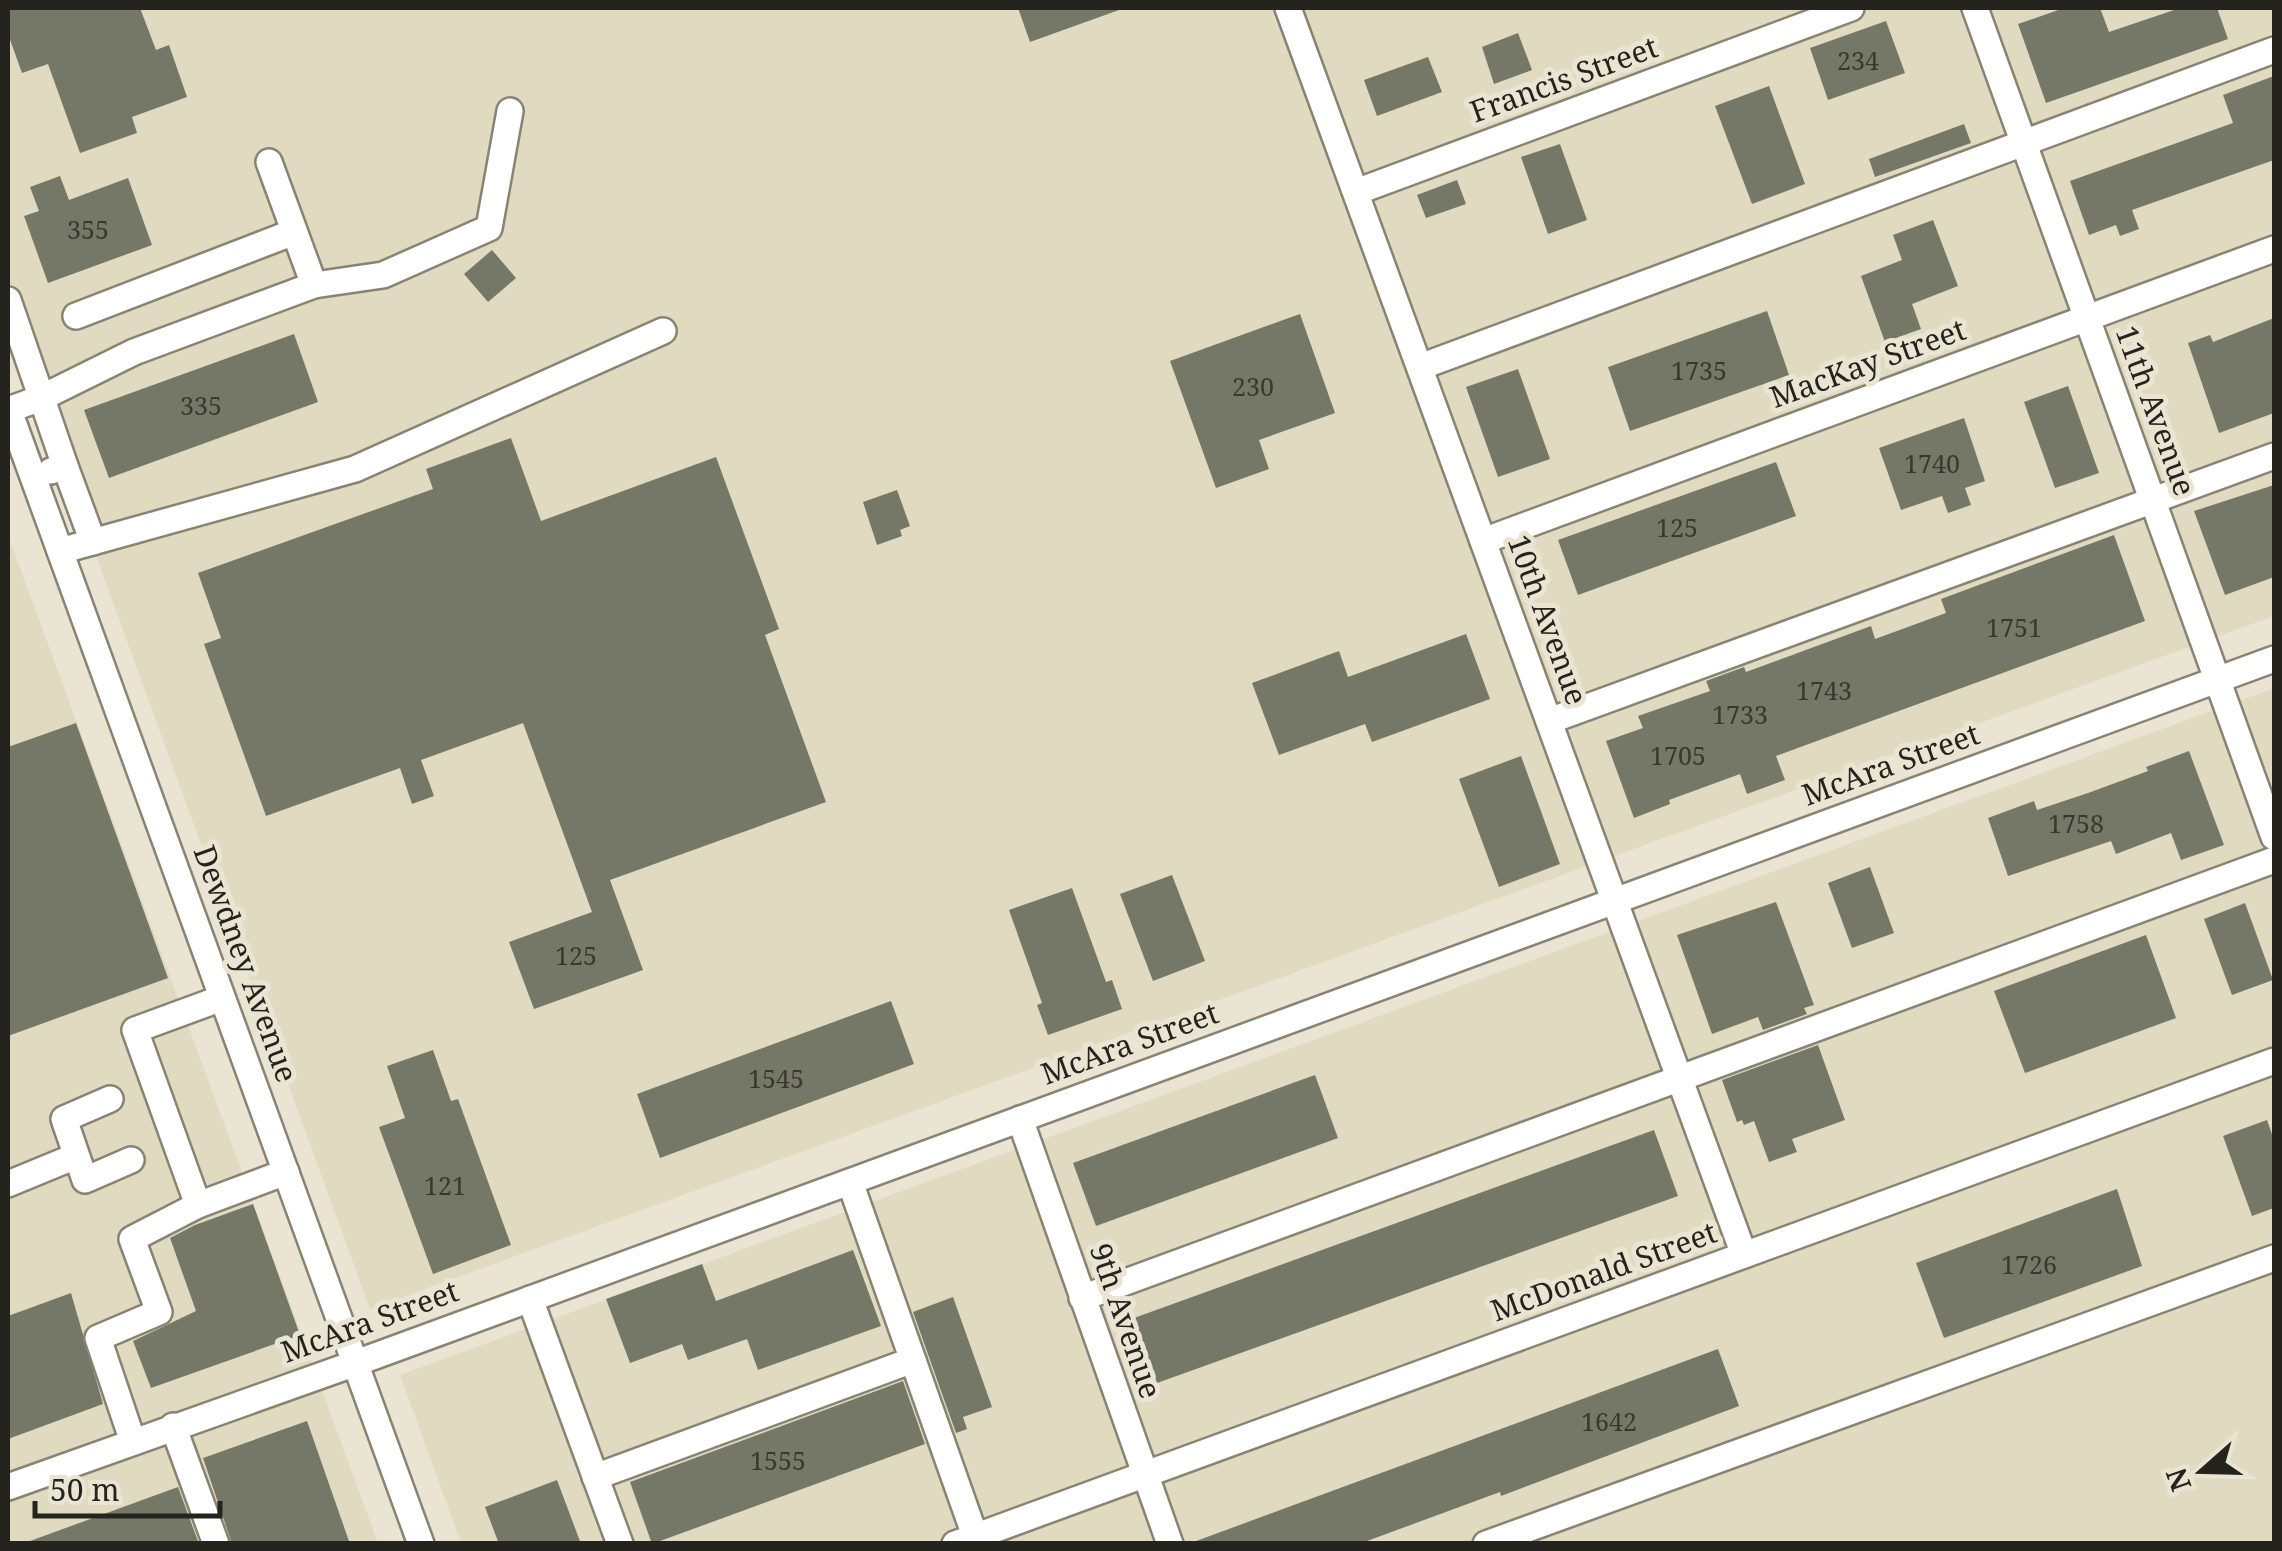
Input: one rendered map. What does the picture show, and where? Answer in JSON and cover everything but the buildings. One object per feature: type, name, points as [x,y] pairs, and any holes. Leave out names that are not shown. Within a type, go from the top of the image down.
[{"type":"street","name":"10th Avenue","points":[[1288,8],[1744,1255]]},
{"type":"street","name":"Francis Street","points":[[1356,192],[1850,8]]},
{"type":"street","name":"11th Avenue","points":[[1975,8],[2274,836]]},
{"type":"street","points":[[1420,366],[2274,50]]},
{"type":"street","points":[[8,408],[42,398],[134,352],[314,284],[382,275],[489,228],[510,111]]},
{"type":"street","points":[[269,162],[314,284]]},
{"type":"street","points":[[76,316],[294,232]]},
{"type":"street","name":"MacKay Street","points":[[1483,541],[2274,249]]},
{"type":"street","points":[[8,300],[93,542]]},
{"type":"street","points":[[60,551],[355,469],[663,330]]},
{"type":"street","name":"Dewdney Avenue","points":[[8,408],[422,1544]]},
{"type":"street","points":[[1549,721],[2274,456]]},
{"type":"street","points":[[32,476],[65,466]]},
{"type":"street","name":"McAra Street","points":[[8,1487],[2274,659]]},
{"type":"street","points":[[1082,1298],[2274,860]]},
{"type":"street","points":[[198,1204],[135,1030],[222,998]]},
{"type":"street","name":"McDonald Street","points":[[965,1540],[2274,1061]]},
{"type":"street","points":[[110,1099],[64,1118],[76,1156],[85,1180],[131,1160]]},
{"type":"street","name":"9th Avenue","points":[[1020,1120],[1170,1544]]},
{"type":"street","points":[[8,1184],[76,1156]]},
{"type":"street","points":[[133,1442],[98,1338],[160,1312],[132,1239],[198,1204],[286,1172]]},
{"type":"street","points":[[850,1182],[913,1360],[965,1540]]},
{"type":"street","points":[[1486,1544],[2274,1258]]},
{"type":"street","points":[[530,1299],[620,1544]]},
{"type":"street","points":[[596,1477],[913,1360]]},
{"type":"street","points":[[173,1426],[216,1544]]},
{"type":"shaded area","points":[[8,8],[2274,8],[2274,616],[370,1309],[8,314]]},
{"type":"shaded area","points":[[8,535],[378,1543],[8,1543]]},
{"type":"shaded area","points":[[2274,688],[2274,1543],[461,1543],[400,1375]]}]
